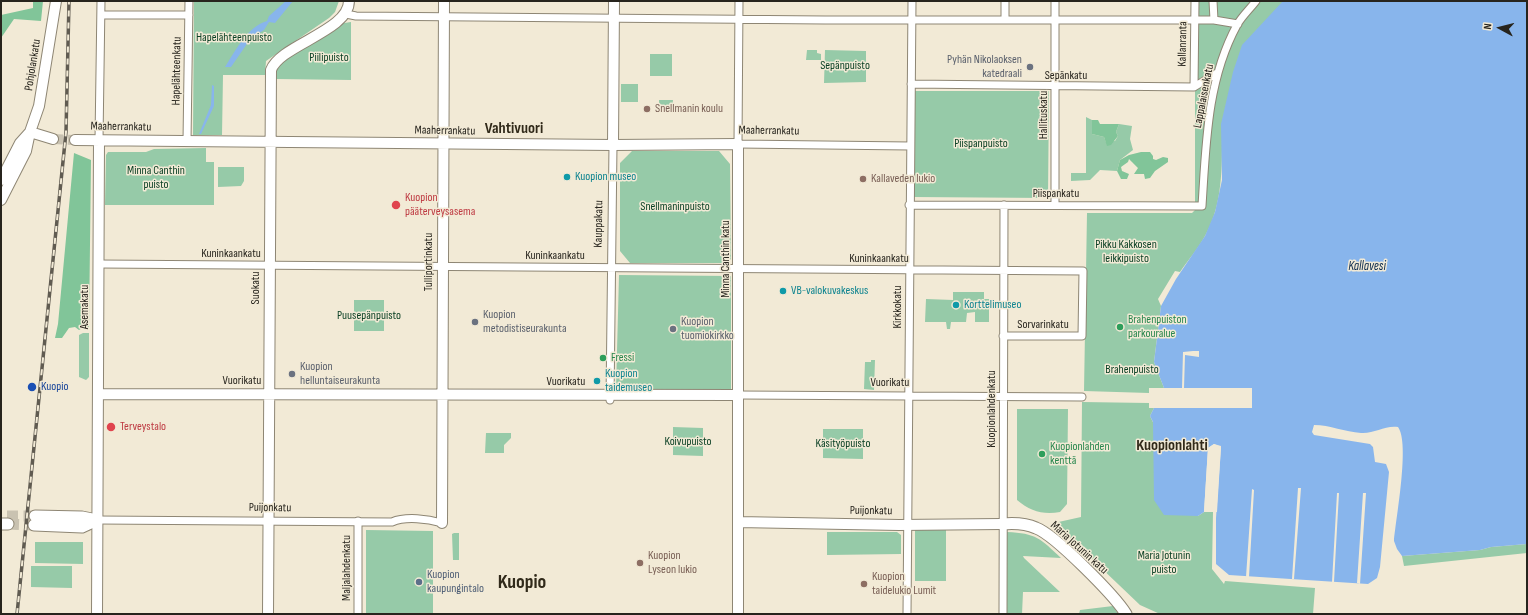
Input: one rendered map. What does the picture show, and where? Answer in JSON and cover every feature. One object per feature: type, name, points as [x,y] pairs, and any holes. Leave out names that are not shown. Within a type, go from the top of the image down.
[{"type":"main road","name":"Pohjolankatu","points":[[30,132],[39,106],[44,82],[56,1]]},
{"type":"main road","points":[[346,14],[349,1]]},
{"type":"main road","name":"Tulliportinkatu","points":[[442,523],[441,394],[444,1]]},
{"type":"main road","name":"Kauppakatu","points":[[613,145],[614,1]]},
{"type":"main road","name":"Suokatu","points":[[268,614],[270,70],[281,57],[305,44],[346,14]]},
{"type":"main road","points":[[30,132],[53,138]]},
{"type":"main road","points":[[1,180],[20,143],[30,132]]},
{"type":"main road","points":[[1,200],[26,150],[30,132]]},
{"type":"main road","name":"Maaherrankatu","points":[[75,140],[443,144],[738,144]]},
{"type":"main road","name":"Asemakatu","points":[[97,614],[99,140]]},
{"type":"main road","name":"Minna Canthin katu","points":[[738,144],[738,614]]},
{"type":"main road","name":"Vuorikatu","points":[[98,394],[441,394],[610,397],[738,395]]},
{"type":"main road","name":"Puijonkatu","points":[[34,521],[82,517],[97,520]]},
{"type":"main road","name":"Puijonkatu","points":[[738,522],[1002,524]]},
{"type":"main road","name":"Maria Jotunin katu","points":[[1002,524],[1030,526],[1043,532],[1063,548],[1132,614]]},
{"type":"street","name":"Asemakatu","points":[[99,140],[101,1]]},
{"type":"street","name":"Hapelähteenkatu","points":[[187,141],[189,1]]},
{"type":"street","name":"Minna Canthin katu","points":[[738,144],[739,1]]},
{"type":"street","name":"Kirkkokatu","points":[[907,614],[909,205],[912,1]]},
{"type":"street","points":[[1005,1],[1005,20]]},
{"type":"street","name":"Hallituskatu","points":[[1055,1],[1055,205]]},
{"type":"street","name":"Kallanranta","points":[[1194,87],[1195,1]]},
{"type":"street","points":[[1213,1],[1214,20]]},
{"type":"street","name":"Lappalaisenkatu","points":[[1202,206],[1208,127],[1217,73],[1238,24],[1256,1]]},
{"type":"street","points":[[346,14],[356,16],[738,19],[1214,20],[1238,24]]},
{"type":"street","points":[[101,15],[189,15]]},
{"type":"street","points":[[1194,87],[1217,73]]},
{"type":"street","name":"Sepänkatu","points":[[911,84],[1055,87],[1194,87]]},
{"type":"street","name":"Maaherrankatu","points":[[738,144],[910,146]]},
{"type":"street","name":"Kauppakatu","points":[[610,397],[613,145]]},
{"type":"street","name":"Piispankatu","points":[[909,205],[1202,206]]},
{"type":"street","name":"Kuopionlahdenkatu","points":[[1003,614],[1002,524],[1004,205]]},
{"type":"street","name":"Kuninkaankatu","points":[[99,264],[1083,271],[1082,336]]},
{"type":"street","name":"Sorvarinkatu","points":[[1003,336],[1082,336]]},
{"type":"street","name":"Vuorikatu","points":[[738,395],[1082,397]]},
{"type":"street","name":"Puijonkatu","points":[[97,520],[392,522],[397,520],[432,520],[442,523]]},
{"type":"street","name":"Maljalahdenkatu","points":[[358,521],[358,614]]},
{"type":"green space","points":[[33,1],[43,1],[41,21],[14,19],[1,38],[1,15],[33,8]]},
{"type":"green space","name":"Hapelähteenpuisto","points":[[194,1],[339,1],[335,12],[329,18],[266,61],[265,75],[223,75],[222,135],[193,135]]},
{"type":"green space","points":[[1195,1],[1353,1],[1222,143],[1220,191],[1210,225],[1196,250],[1180,272],[1175,271],[1158,299],[1161,306],[1154,362],[1164,388],[1149,388],[1149,393],[1084,391],[1087,213],[1192,213],[1195,210]]},
{"type":"green space","name":"Piilipuisto","points":[[351,22],[351,80],[276,79],[274,71],[279,64],[338,24]]},
{"type":"green space","points":[[807,50],[817,50],[817,53],[821,54],[821,60],[806,60]]},
{"type":"green space","name":"Sepänpuisto","points":[[825,50],[866,51],[866,82],[824,83]]},
{"type":"green space","points":[[650,54],[672,54],[672,76],[650,76]]},
{"type":"green space","points":[[621,84],[638,84],[638,102],[621,102]]},
{"type":"green space","name":"Piispanpuisto","points":[[915,91],[1049,91],[1048,198],[914,197]]},
{"type":"green space","points":[[659,100],[673,100],[672,109],[659,107]]},
{"type":"green space","points":[[1086,117],[1092,120],[1092,134],[1104,137],[1106,142],[1115,141],[1118,136],[1116,132],[1119,124],[1132,126],[1130,139],[1133,150],[1120,160],[1117,171],[1100,170],[1090,180],[1071,181],[1071,173],[1086,173]]},
{"type":"green space","points":[[1092,120],[1098,120],[1100,124],[1119,124],[1116,132],[1118,136],[1111,145],[1107,146],[1104,137],[1092,134]]},
{"type":"green space","name":"Minna Canthin puisto","points":[[206,148],[206,162],[214,162],[214,205],[105,205],[106,155],[108,152],[146,152],[154,149]]},
{"type":"green space","name":"Snellmaninpuisto","points":[[632,151],[719,151],[730,164],[731,259],[727,263],[630,263],[620,251],[620,163]]},
{"type":"green space","points":[[1141,152],[1150,152],[1153,159],[1156,160],[1163,157],[1168,158],[1168,162],[1155,171],[1150,178],[1145,179],[1144,174],[1134,174],[1138,168],[1129,159],[1128,162],[1121,167],[1122,171],[1129,174],[1127,179],[1121,179],[1117,171],[1120,160],[1129,155]]},
{"type":"green space","points":[[74,153],[91,160],[89,328],[84,327],[79,330],[75,327],[69,328],[62,338],[55,338],[58,324]]},
{"type":"green space","points":[[218,167],[244,167],[244,181],[241,186],[218,187]]},
{"type":"green space","points":[[619,275],[731,276],[731,389],[616,389]]},
{"type":"green space","points":[[953,292],[984,292],[984,299],[989,299],[989,322],[975,322],[975,312],[967,313],[966,322],[951,322],[950,329],[947,329],[946,322],[925,322],[926,299],[953,300]]},
{"type":"green space","name":"Puusepänpuisto","points":[[354,300],[384,300],[384,331],[354,331]]},
{"type":"green space","points":[[89,333],[89,377],[86,380],[79,377],[79,335]]},
{"type":"green space","points":[[871,360],[875,360],[874,390],[864,389],[865,362],[871,362]]},
{"type":"green space","name":"Maria Jotunin puisto","points":[[1082,402],[1149,403],[1149,408],[1154,408],[1150,416],[1198,516],[1204,512],[1213,512],[1212,569],[1224,584],[1225,581],[1315,588],[1313,614],[1160,614],[1140,605],[1054,523],[1081,517]]},
{"type":"green space","name":"Kuopionlahden kenttä","points":[[1017,409],[1068,409],[1067,504],[1060,512],[1048,513],[1037,511],[1027,507],[1017,500]]},
{"type":"green space","name":"Koivupuisto","points":[[673,427],[703,428],[703,456],[673,455]]},
{"type":"green space","name":"Käsityöpuisto","points":[[823,429],[863,429],[863,459],[823,458]]},
{"type":"green space","points":[[486,433],[511,433],[511,438],[504,445],[504,453],[485,453]]},
{"type":"green space","points":[[366,530],[433,531],[433,614],[366,614]]},
{"type":"green space","points":[[915,530],[946,530],[946,581],[915,581]]},
{"type":"green space","points":[[827,532],[897,532],[901,535],[901,554],[827,555]]},
{"type":"green space","points":[[1007,532],[1025,534],[1037,538],[1061,558],[1023,556],[1060,592],[1023,592],[1022,614],[1006,614]]},
{"type":"green space","points":[[459,533],[459,560],[453,560],[452,534]]},
{"type":"green space","points":[[35,542],[83,542],[83,564],[35,563]]},
{"type":"green space","points":[[1527,544],[1527,553],[1404,566],[1402,556],[1480,550],[1491,547]]},
{"type":"green space","points":[[31,566],[72,566],[72,588],[31,587]]},
{"type":"green space","points":[[1113,606],[1118,614],[1079,614],[1080,610]]},
{"type":"water","points":[[286,1],[293,1],[275,23],[269,22],[264,30],[251,38],[231,67],[225,67],[248,33],[260,24],[267,21],[269,16]]},
{"type":"water","name":"Kallavesi","points":[[1283,1],[1527,1],[1527,544],[1491,547],[1480,550],[1402,556],[1394,541],[1403,464],[1403,448],[1398,427],[1389,427],[1361,433],[1314,425],[1312,432],[1314,435],[1370,444],[1373,447],[1375,462],[1386,464],[1389,472],[1380,567],[1377,578],[1368,584],[1229,575],[1216,564],[1216,518],[1221,447],[1214,444],[1208,448],[1204,512],[1198,516],[1164,515],[1154,500],[1153,422],[1150,416],[1154,408],[1252,408],[1252,388],[1164,388],[1154,362],[1161,306],[1176,279],[1205,236],[1215,212],[1222,180],[1221,124],[1233,72],[1242,45]]},
{"type":"water","points":[[212,85],[214,86],[214,106],[201,134],[199,134],[211,105]]},
{"type":"pier","points":[[1199,351],[1199,357],[1185,355],[1184,388],[1252,388],[1252,408],[1152,408],[1154,406],[1250,406],[1250,390],[1163,389],[1162,388],[1182,388],[1183,352]]},
{"type":"pier","points":[[1214,444],[1221,446],[1217,512],[1215,512],[1219,448],[1214,446],[1210,449],[1206,512],[1204,512],[1208,448]]},
{"type":"pier","points":[[1298,488],[1301,488],[1294,579],[1292,579]]},
{"type":"pier","points":[[1252,489],[1254,490],[1249,577],[1246,577]]},
{"type":"pier","points":[[1337,493],[1339,493],[1334,582],[1332,582]]},
{"type":"pier","points":[[1363,493],[1366,493],[1360,584],[1357,583]]},
{"type":"tunnel","points":[[53,139],[75,140]]},
{"type":"tunnel","points":[[7,516],[35,516]]},
{"type":"tunnel","points":[[8,524],[34,525]]},
{"type":"railway","points":[[17,614],[66,132],[69,1]]},
{"type":"place","name":"Pyhän Nikolaoksen katedraali","points":[[1030,67]]},
{"type":"place","name":"Snellmanin koulu","points":[[647,109]]},
{"type":"place","name":"Kuopion museo","points":[[567,177]]},
{"type":"place","name":"Kallaveden lukio","points":[[863,179]]},
{"type":"place","name":"Kuopion pääterveysasema","points":[[396,205]]},
{"type":"place","name":"VB-valokuvakeskus","points":[[783,291]]},
{"type":"place","name":"Korttelimuseo","points":[[956,305]]},
{"type":"place","name":"Kuopion metodistiseurakunta","points":[[475,322]]},
{"type":"place","name":"Brahenpuiston parkouralue","points":[[1120,327]]},
{"type":"place","name":"Kuopion tuomiokirkko","points":[[673,329]]},
{"type":"place","name":"Fressi","points":[[603,358]]},
{"type":"place","name":"Kuopion helluntaiseurakunta","points":[[292,374]]},
{"type":"place","name":"Kuopion taidemuseo","points":[[597,381]]},
{"type":"place","name":"Kuopio","points":[[32,387]]},
{"type":"place","name":"Terveystalo","points":[[111,427]]},
{"type":"place","name":"Kuopionlahden kenttä","points":[[1042,454]]},
{"type":"place","name":"Kuopion Lyseon lukio","points":[[640,563]]},
{"type":"place","name":"Kuopion kaupungintalo","points":[[419,582]]},
{"type":"place","name":"Kuopion taidelukio Lumit","points":[[864,584]]},
{"type":"district","name":"Vahtivuori","points":[[514,129]]},
{"type":"district","name":"Kuopionlahti","points":[[1172,446]]},
{"type":"district","name":"Kuopio","points":[[522,583]]},
{"type":"park label","name":"Pikku Kakkosen leikkipuisto","points":[[1126,252]]},
{"type":"park label","name":"Brahenpuisto","points":[[1132,370]]}]
